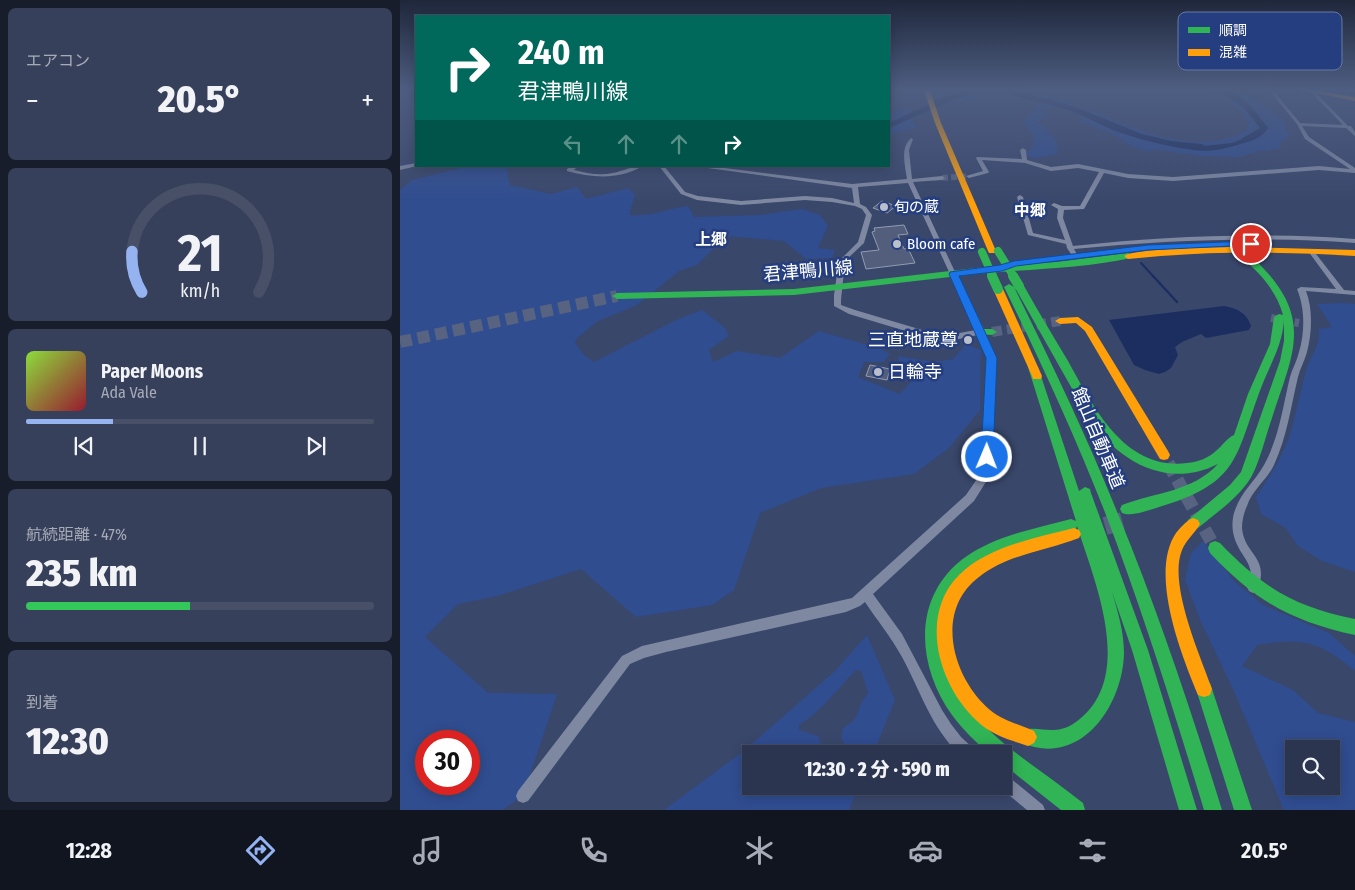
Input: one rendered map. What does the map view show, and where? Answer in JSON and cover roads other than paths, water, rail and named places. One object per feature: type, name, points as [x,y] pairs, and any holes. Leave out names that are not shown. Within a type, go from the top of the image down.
[{"type":"main road","name":"館山自動車道","points":[[936,128],[974,208],[991,251]]},
{"type":"main road","name":"館山自動車道","points":[[936,128],[991,251],[1054,380],[1099,484],[1168,670],[1213,810]]},
{"type":"main road","name":"君津鴨川線","points":[[617,296],[794,292],[1002,268],[1026,268],[1168,252],[1308,244],[1355,247]]},
{"type":"main road","points":[[1234,248],[1269,293],[1276,307],[1280,327],[1277,340],[1256,387],[1239,436],[1230,458],[1221,470],[1210,479],[1174,496],[1128,514],[1177,506],[1200,495],[1225,479],[1255,452]]},
{"type":"main road","points":[[1234,248],[1275,290],[1284,306],[1289,322],[1288,352],[1246,475],[1235,489],[1192,526],[1179,540],[1174,556],[1172,578],[1177,605],[1243,810]]},
{"type":"main road","name":"君津鴨川線","points":[[1002,268],[1071,249],[1234,248],[1355,253]]},
{"type":"main road","points":[[991,251],[1009,287],[1092,414],[1104,432],[1118,445],[1136,457],[1155,465],[1181,469],[1198,467],[1212,461],[1239,436]]},
{"type":"main road","points":[[953,274],[987,332]]},
{"type":"main road","name":"館山自動車道","points":[[1009,287],[1033,367],[1110,560],[1141,651],[1188,810]]},
{"type":"main road","points":[[1060,321],[1078,320],[1089,329],[1164,455]]},
{"type":"main road","points":[[1033,367],[1106,594],[1114,634],[1116,664],[1110,694],[1096,717],[1081,731],[1055,740],[1031,740],[1009,732],[988,721],[966,699],[953,677],[946,655],[944,633],[947,610],[954,594],[967,578],[986,564],[1072,530],[996,548],[976,557],[956,572],[942,589],[934,611],[930,636],[933,660],[942,683],[955,707],[975,729],[1076,810]]},
{"type":"main road","points":[[1216,548],[1232,568],[1253,587],[1276,602],[1299,614],[1354,629]]},
{"type":"street","points":[[1301,128],[1307,138],[1355,170]]},
{"type":"street","points":[[1304,132],[1314,134]]},
{"type":"street","points":[[911,139],[906,150],[910,181],[953,274]]},
{"type":"street","points":[[1024,150],[1025,161]]},
{"type":"street","points":[[969,176],[986,172],[979,158],[1025,161],[1051,169],[1078,166],[1128,176],[1174,179],[1318,168],[1355,170]]},
{"type":"street","points":[[400,168],[415,165]]},
{"type":"street","points":[[574,167],[569,170],[592,176],[609,177],[638,167]]},
{"type":"street","points":[[523,796],[626,660],[642,652],[666,646],[846,606],[866,594],[970,498],[984,478],[987,457],[992,358],[987,332],[939,338],[838,306],[836,300],[843,268],[842,262],[861,243],[869,215],[864,208],[832,200],[805,198],[741,203],[697,198],[683,193],[663,167]]},
{"type":"street","points":[[703,167],[856,186],[942,178]]},
{"type":"street","points":[[1054,205],[1061,208],[1082,208],[1088,190],[1093,187],[1102,171]]},
{"type":"street","points":[[856,186],[857,205]]},
{"type":"street","points":[[1020,197],[1030,234],[1071,249],[1139,241],[1205,237],[1271,237],[1355,241]]},
{"type":"street","points":[[1061,208],[1059,219],[1071,249]]},
{"type":"street","points":[[1311,251],[1342,292]]},
{"type":"street","points":[[1253,587],[1258,578],[1258,571],[1242,544],[1237,529],[1238,522],[1244,501],[1269,465],[1289,402],[1295,373],[1302,359],[1302,324],[1308,307],[1306,297],[1301,289],[1355,293]]},
{"type":"street","points":[[866,594],[898,638],[938,717],[958,745]]},
{"type":"street","points":[[1012,789],[1038,810]]},
{"type":"waterway","points":[[1115,128],[1150,139],[1202,147]]},
{"type":"waterway","points":[[1244,141],[1262,132],[1264,128]]},
{"type":"waterway","points":[[1141,263],[1154,277]]},
{"type":"waterway","points":[[1153,276],[1177,302]]},
{"type":"tunnel","points":[[942,178],[969,176]]},
{"type":"tunnel","points":[[400,342],[617,296]]},
{"type":"tunnel","points":[[1271,318],[1299,323]]},
{"type":"tunnel","points":[[992,332],[1060,321]]},
{"type":"tunnel","points":[[1168,463],[1215,548]]},
{"type":"tunnel","points":[[1105,526],[1130,519]]},
{"type":"place","name":"旬の蔵","points":[[884,207]]},
{"type":"place","name":"Bloom cafe","points":[[897,244]]},
{"type":"place","name":"三直地蔵尊","points":[[968,340]]},
{"type":"place","name":"日輪寺","points":[[878,372]]},
{"type":"district","name":"中郷","points":[[1030,210]]},
{"type":"district","name":"上郷","points":[[711,239]]}]
